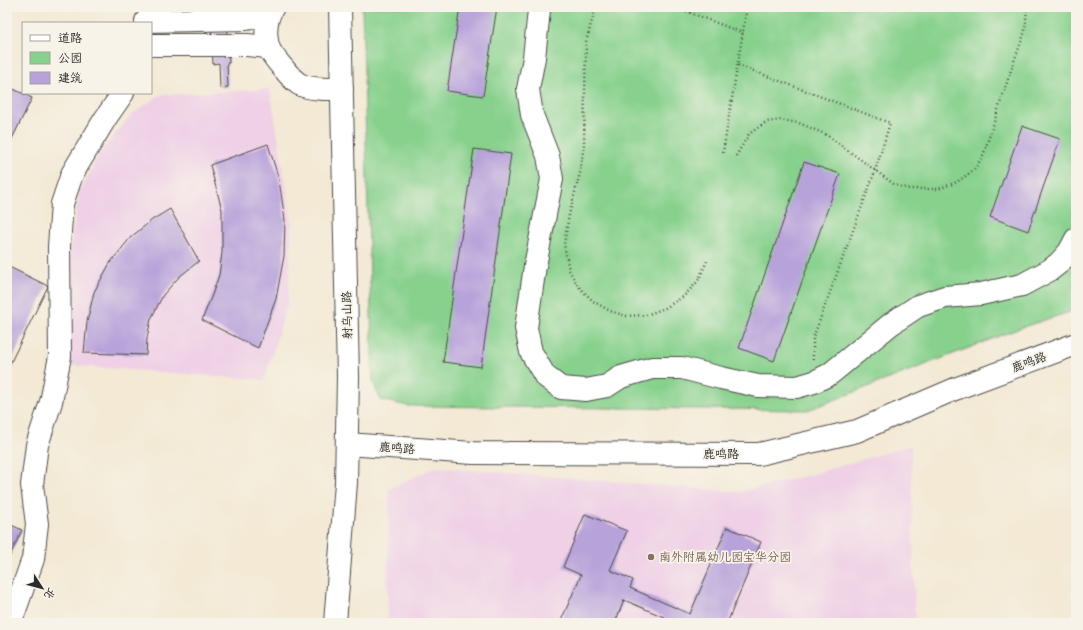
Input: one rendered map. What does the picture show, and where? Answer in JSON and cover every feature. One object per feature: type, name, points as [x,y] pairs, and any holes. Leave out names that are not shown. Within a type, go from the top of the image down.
[{"type":"street","name":"射乌山路","points":[[335,623],[346,483],[348,377],[340,7]]},
{"type":"street","points":[[538,7],[534,58],[528,89],[532,115],[548,156],[552,179],[535,266],[526,328],[531,352],[545,376],[561,388],[586,390],[607,386],[621,377],[652,368],[682,368],[758,386],[797,387],[814,382],[830,374],[891,324],[918,306],[946,297],[981,294],[1022,285],[1050,270],[1074,247]]},
{"type":"street","points":[[271,10],[267,27],[268,47],[288,74],[300,84],[315,88],[342,89]]},
{"type":"street","points":[[147,17],[247,19],[271,10]]},
{"type":"street","points":[[152,45],[268,47]]},
{"type":"street","points":[[10,623],[16,610],[33,559],[37,524],[32,484],[37,445],[51,402],[60,356],[59,246],[62,204],[72,174],[105,119],[122,94]]},
{"type":"street","name":"鹿鸣路","points":[[347,444],[473,453],[759,454],[857,431],[955,389],[1076,344]]},
{"type":"path","points":[[598,7],[594,13],[586,42],[584,144],[580,173],[569,215],[564,244],[569,270],[578,286],[593,300],[610,311],[626,316],[646,315],[664,308],[683,296],[698,281],[707,261]]},
{"type":"path","points":[[675,7],[743,33]]},
{"type":"path","points":[[723,152],[747,7]]},
{"type":"path","points":[[736,156],[749,134],[766,122],[781,120],[799,123],[827,135],[895,185],[910,189],[938,189],[957,182],[974,170],[983,156],[1025,31],[1027,7]]},
{"type":"path","points":[[738,65],[890,123],[875,171],[813,338],[814,382]]},
{"type":"shaded area","points":[[270,89],[292,223],[288,303],[264,380],[66,365],[69,256],[79,194],[99,154],[131,115],[160,95]]},
{"type":"shaded area","name":"南外附属幼儿园宝华分园","points":[[911,445],[915,623],[387,623],[389,489],[435,467],[740,492],[810,475]]},
{"type":"green space","points":[[362,7],[1076,7],[1076,310],[1023,327],[808,410],[408,406],[381,400],[373,383]]},
{"type":"building","points":[[210,7],[227,7],[229,63],[227,63],[228,87],[220,88],[219,63],[213,64]]},
{"type":"building","points":[[460,7],[497,7],[483,96],[447,91]]},
{"type":"building","points":[[7,86],[32,98],[7,149]]},
{"type":"building","points":[[1022,126],[1060,139],[1028,231],[990,217]]},
{"type":"building","points":[[268,144],[279,180],[285,220],[284,256],[276,299],[258,348],[202,320],[219,275],[222,253],[222,210],[210,165]]},
{"type":"building","points":[[474,149],[511,154],[481,367],[443,362]]},
{"type":"building","points":[[804,162],[840,174],[774,361],[739,348]]},
{"type":"building","points":[[170,209],[199,261],[179,277],[163,295],[151,319],[147,338],[146,355],[84,353],[87,322],[94,292],[110,263],[131,237],[152,220]]},
{"type":"building","points":[[7,266],[48,286],[7,370]]},
{"type":"building","points":[[585,514],[627,531],[610,570],[633,580],[630,588],[690,614],[727,527],[761,542],[727,623],[661,623],[664,617],[624,600],[615,623],[560,623],[581,575],[563,567]]},
{"type":"building","points":[[7,523],[22,530],[7,562]]},
{"type":"place","name":"南外附属幼儿园宝华分园","points":[[651,557]]}]
